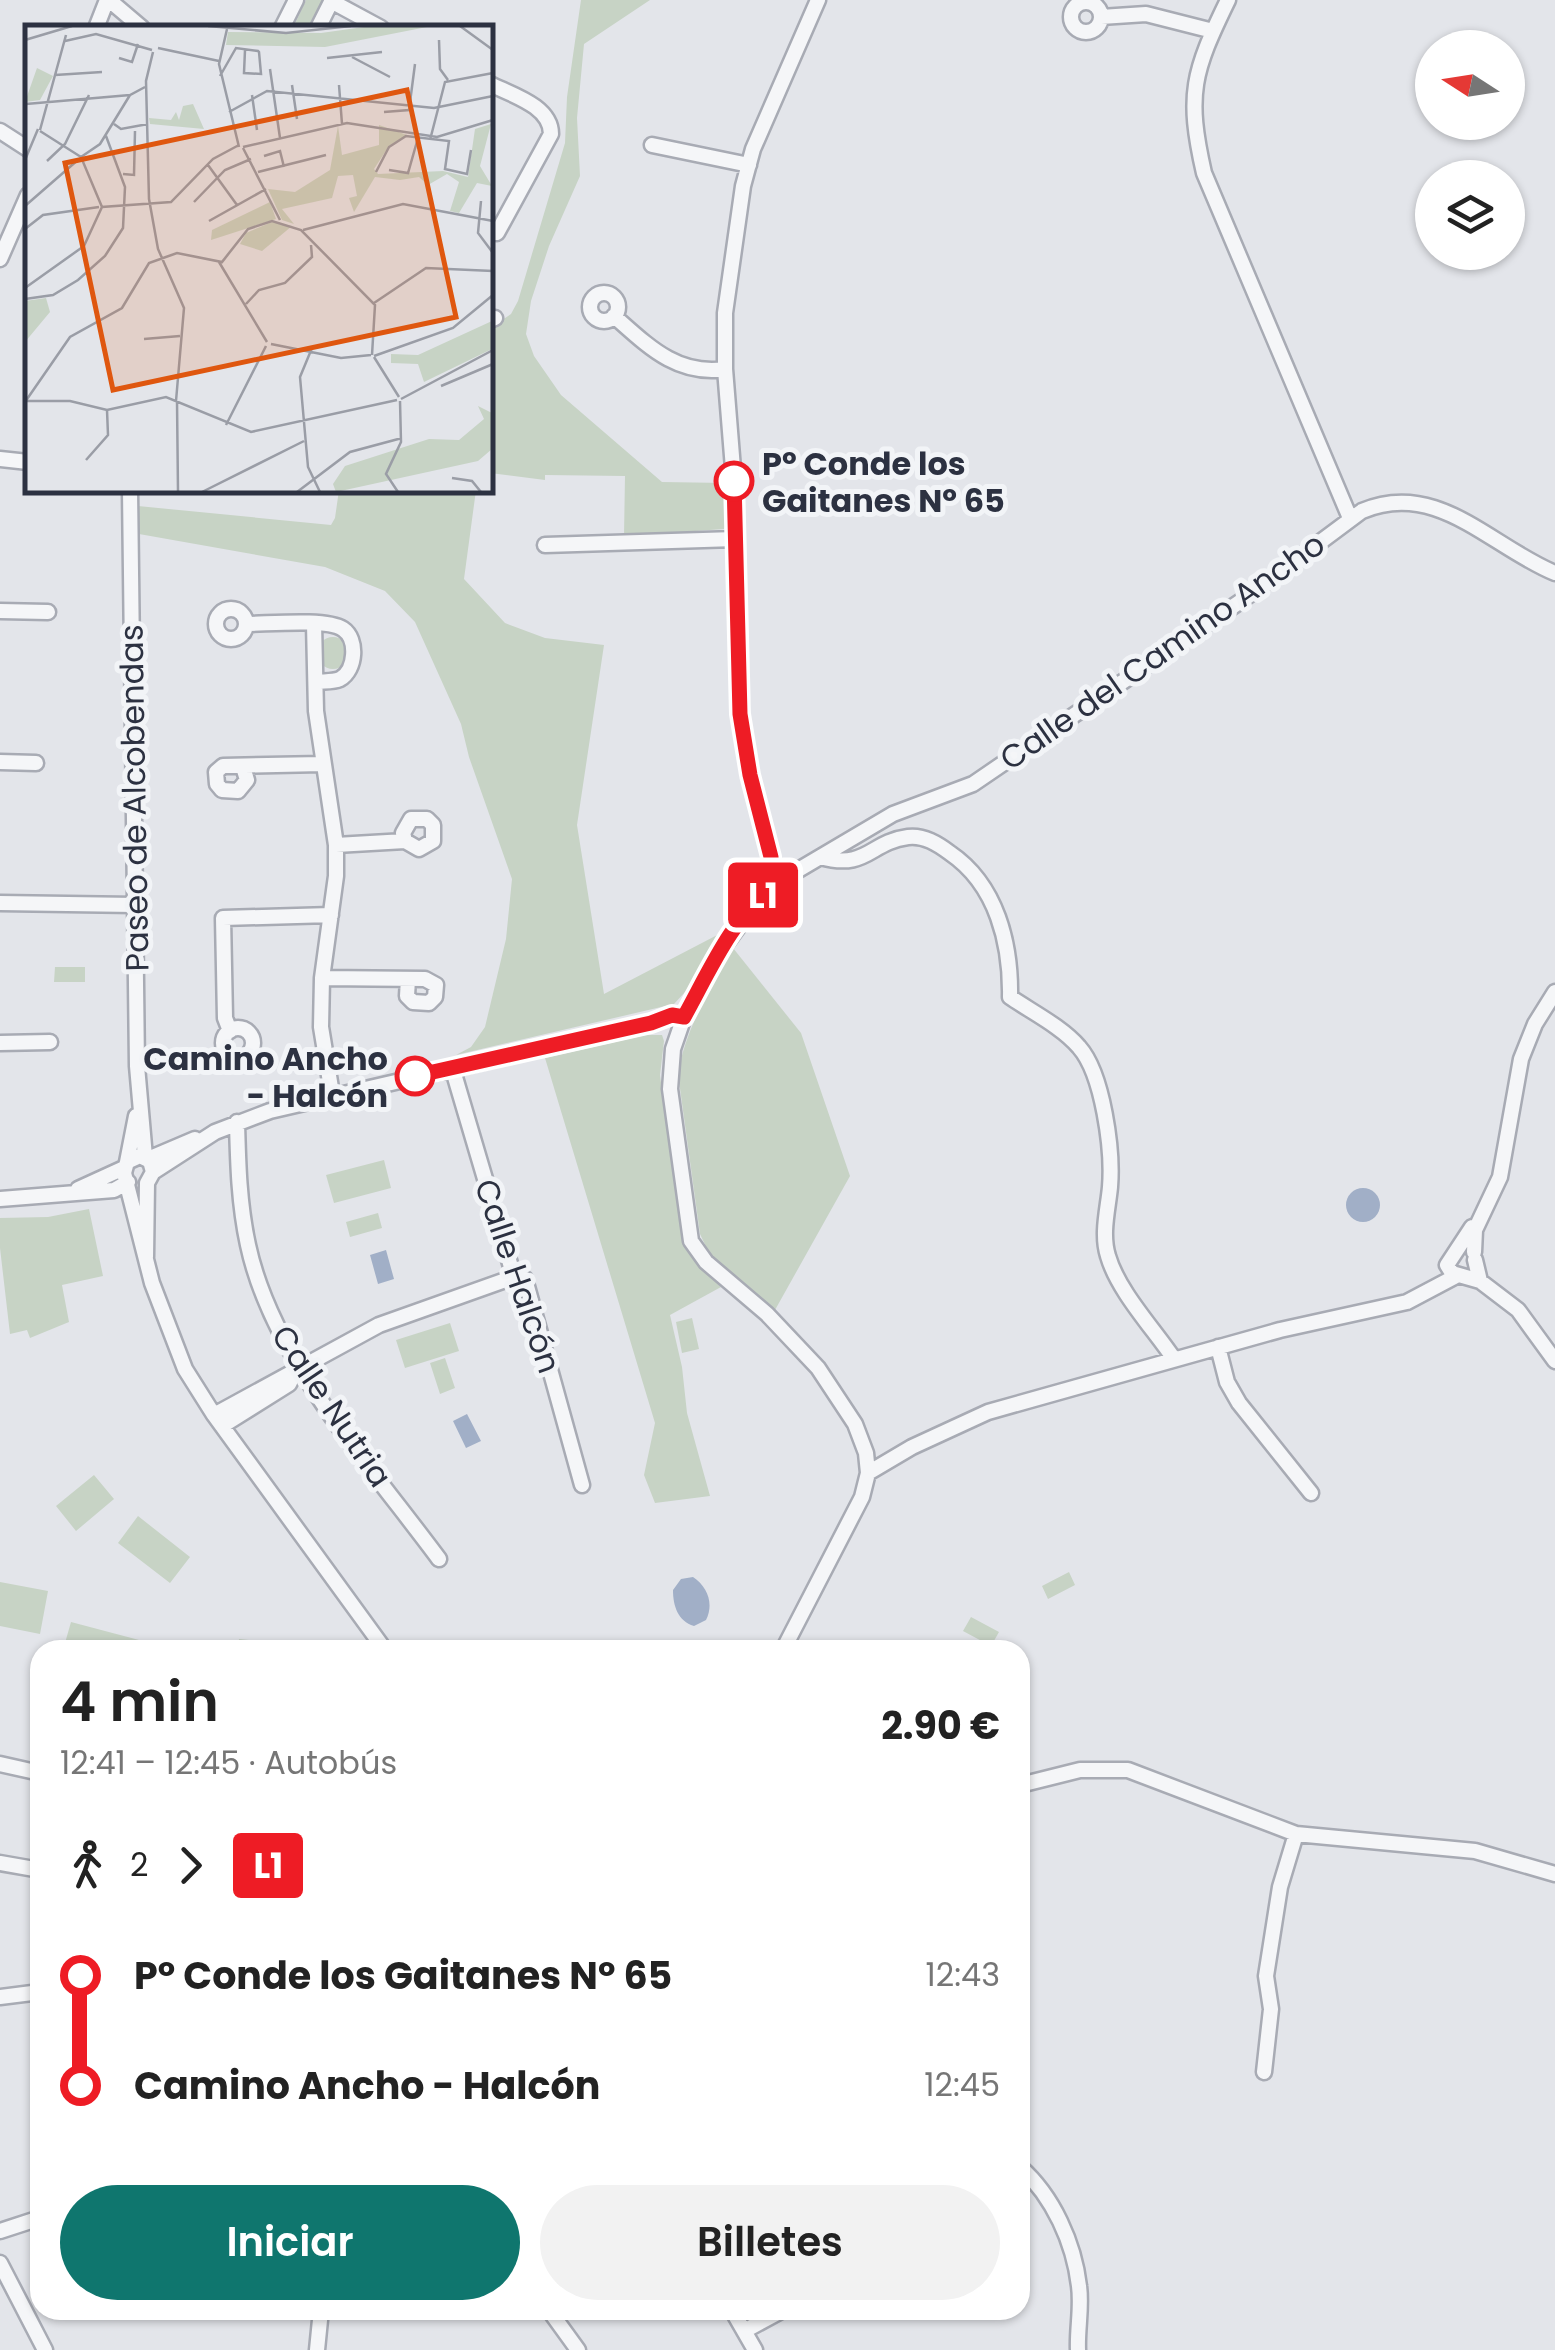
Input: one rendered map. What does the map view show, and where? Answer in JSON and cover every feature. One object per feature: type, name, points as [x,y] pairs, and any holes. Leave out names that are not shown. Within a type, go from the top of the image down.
[{"type":"street","points":[[97,25],[108,0],[138,25]]},
{"type":"street","points":[[284,25],[296,0]]},
{"type":"street","points":[[778,883],[750,775],[740,714],[725,313],[748,165],[818,0]]},
{"type":"street","points":[[1228,0],[1213,30],[1193,90],[1193,124],[1204,173],[1350,518]]},
{"type":"street","points":[[320,25],[332,1],[376,25]]},
{"type":"street","points":[[1101,17],[1146,14],[1213,30]]},
{"type":"street","points":[[492,85],[543,112],[551,126],[551,134],[497,233]]},
{"type":"street","points":[[0,131],[25,147]]},
{"type":"street","points":[[652,145],[748,165]]},
{"type":"street","points":[[0,259],[25,202]]},
{"type":"street","points":[[614,316],[668,360],[690,370],[725,369]]},
{"type":"street","points":[[0,459],[25,460]]},
{"type":"street","name":"Paseo de Alcobendas","points":[[130,492],[138,1106],[148,1168],[146,1257]]},
{"type":"street","name":"Calle del Camino Ancho","points":[[867,1456],[855,1424],[818,1368],[767,1314],[706,1262],[691,1241],[670,1064],[684,1017],[754,902],[778,883],[893,814],[973,784],[1242,601],[1350,518],[1378,504],[1402,501],[1428,505],[1463,519],[1555,573]]},
{"type":"street","points":[[545,546],[736,539]]},
{"type":"street","points":[[0,611],[48,612]]},
{"type":"street","points":[[246,624],[338,626],[351,637],[351,664],[346,674],[316,682]]},
{"type":"street","points":[[314,624],[316,711],[336,844],[322,978],[321,1028],[332,1094]]},
{"type":"street","points":[[0,762],[36,764]]},
{"type":"street","points":[[244,767],[322,764]]},
{"type":"street","points":[[820,857],[842,863],[906,837],[923,837],[964,862],[987,890],[1002,928],[1011,971],[1010,997],[1078,1045],[1095,1070],[1110,1166],[1106,1251],[1122,1288],[1174,1359]]},
{"type":"street","points":[[336,844],[405,841]]},
{"type":"street","points":[[0,904],[135,905]]},
{"type":"street","points":[[230,1030],[225,1018],[223,918],[331,915]]},
{"type":"street","points":[[322,978],[408,979]]},
{"type":"street","points":[[868,1473],[912,1446],[988,1412],[1218,1347],[1407,1302],[1434,1288],[1456,1272],[1469,1253],[1500,1178],[1521,1058],[1535,1024],[1555,992]]},
{"type":"street","points":[[148,1168],[236,1122],[332,1094],[651,1023],[672,1015],[684,1017]]},
{"type":"street","points":[[651,1023],[678,1032]]},
{"type":"street","points":[[0,1042],[50,1042]]},
{"type":"street","name":"Calle Halcón","points":[[452,1067],[514,1277],[526,1279],[582,1484]]},
{"type":"street","name":"Paseo de Alcobendas","points":[[138,1106],[126,1170],[166,1325],[185,1370],[378,1640]]},
{"type":"street","name":"Calle Nutria","points":[[236,1122],[238,1175],[248,1246],[267,1306],[298,1372],[438,1559]]},
{"type":"street","points":[[142,1126],[162,1143],[178,1144]]},
{"type":"street","points":[[126,1170],[135,1186],[148,1168],[178,1144],[215,1132]]},
{"type":"street","points":[[0,1199],[120,1189],[135,1156],[148,1168]]},
{"type":"street","points":[[1456,1272],[1469,1253]]},
{"type":"street","points":[[1469,1253],[1480,1281]]},
{"type":"street","points":[[1456,1272],[1480,1281],[1518,1310],[1555,1361]]},
{"type":"street","points":[[218,1421],[280,1378],[298,1372],[380,1325],[514,1277]]},
{"type":"street","points":[[1218,1347],[1227,1382],[1239,1403],[1311,1493]]},
{"type":"street","points":[[789,1640],[862,1496],[868,1473],[867,1456],[912,1446]]},
{"type":"street","points":[[0,1764],[30,1771]]},
{"type":"street","points":[[1030,1782],[1080,1770],[1128,1770],[1296,1834],[1475,1851],[1555,1874]]},
{"type":"street","points":[[1264,2072],[1271,2009],[1266,1976],[1280,1887],[1296,1834]]},
{"type":"street","points":[[0,1863],[30,1868]]},
{"type":"street","points":[[0,1997],[30,1993]]},
{"type":"street","points":[[1030,2176],[1060,2221],[1072,2249],[1080,2289],[1078,2350]]},
{"type":"street","points":[[0,2238],[30,2222]]},
{"type":"street","points":[[0,2263],[44,2350]]},
{"type":"street","points":[[318,2350],[320,2320]]},
{"type":"street","points":[[557,2320],[578,2350]]},
{"type":"street","points":[[739,2320],[755,2350]]},
{"type":"street","points":[[746,2330],[764,2320]]},
{"type":"green space","points":[[306,0],[324,0],[312,25],[294,25]]},
{"type":"green space","points":[[581,0],[650,0],[584,44],[577,118],[580,176],[549,246],[531,301],[526,334],[534,356],[561,395],[662,482],[726,483],[728,518],[724,529],[624,536],[625,476],[545,475],[545,480],[492,473],[492,327],[511,314],[518,301],[565,143],[567,97]]},
{"type":"green space","points":[[339,492],[476,492],[464,579],[505,623],[545,638],[604,645],[577,825],[604,994],[723,932],[696,980],[674,1004],[456,1055],[471,1047],[485,1027],[506,939],[512,879],[461,724],[415,622],[385,591],[325,567],[139,534],[138,506],[331,525]]},
{"type":"green space","points":[[333,637],[345,641],[349,653],[345,665],[333,669],[321,665],[317,653],[321,641]]},
{"type":"green space","points":[[733,948],[801,1033],[850,1176],[775,1310],[711,1257],[700,1234],[678,1074],[693,1024]]},
{"type":"green space","points":[[55,967],[85,967],[85,982],[54,982]]},
{"type":"green space","points":[[646,1035],[662,1035],[664,1041],[660,1075],[681,1233],[699,1266],[721,1287],[670,1315],[687,1413],[710,1496],[655,1503],[644,1475],[655,1423],[545,1058]]},
{"type":"green space","points":[[384,1160],[391,1188],[334,1203],[326,1175]]},
{"type":"green space","points":[[89,1209],[103,1276],[62,1285],[69,1322],[30,1338],[27,1330],[10,1334],[0,1218],[48,1217]]},
{"type":"green space","points":[[378,1213],[382,1228],[350,1237],[346,1222]]},
{"type":"green space","points":[[692,1318],[699,1349],[682,1353],[676,1322]]},
{"type":"green space","points":[[450,1323],[459,1351],[405,1368],[396,1340]]},
{"type":"green space","points":[[445,1358],[455,1388],[440,1394],[430,1363]]},
{"type":"green space","points":[[94,1475],[114,1499],[76,1531],[56,1506]]},
{"type":"green space","points":[[138,1516],[190,1557],[170,1583],[118,1543]]},
{"type":"green space","points":[[1069,1572],[1075,1585],[1048,1599],[1042,1586]]},
{"type":"green space","points":[[0,1582],[48,1591],[40,1634],[0,1626]]},
{"type":"green space","points":[[971,1617],[999,1632],[994,1640],[980,1640],[963,1631]]},
{"type":"green space","points":[[71,1622],[139,1640],[66,1640]]},
{"type":"water","points":[[1363,1188],[1375,1193],[1380,1205],[1375,1217],[1363,1222],[1351,1217],[1346,1205],[1351,1193]]},
{"type":"water","points":[[386,1250],[394,1279],[378,1284],[370,1255]]},
{"type":"water","points":[[467,1414],[481,1441],[466,1448],[453,1421]]},
{"type":"water","points":[[693,1577],[709,1602],[706,1620],[694,1626],[677,1612],[673,1590],[681,1579]]},
{"type":"bus line","name":"L1","points":[[415,1076],[651,1023],[665,1016],[684,1017],[739,923],[754,902],[773,886],[771,857],[750,775],[740,714],[734,481]]},
{"type":"place","name":"Pº Conde los Gaitanes Nº 65","points":[[734,481]]},
{"type":"place","name":"Camino Ancho - Halcón","points":[[415,1076]]}]
